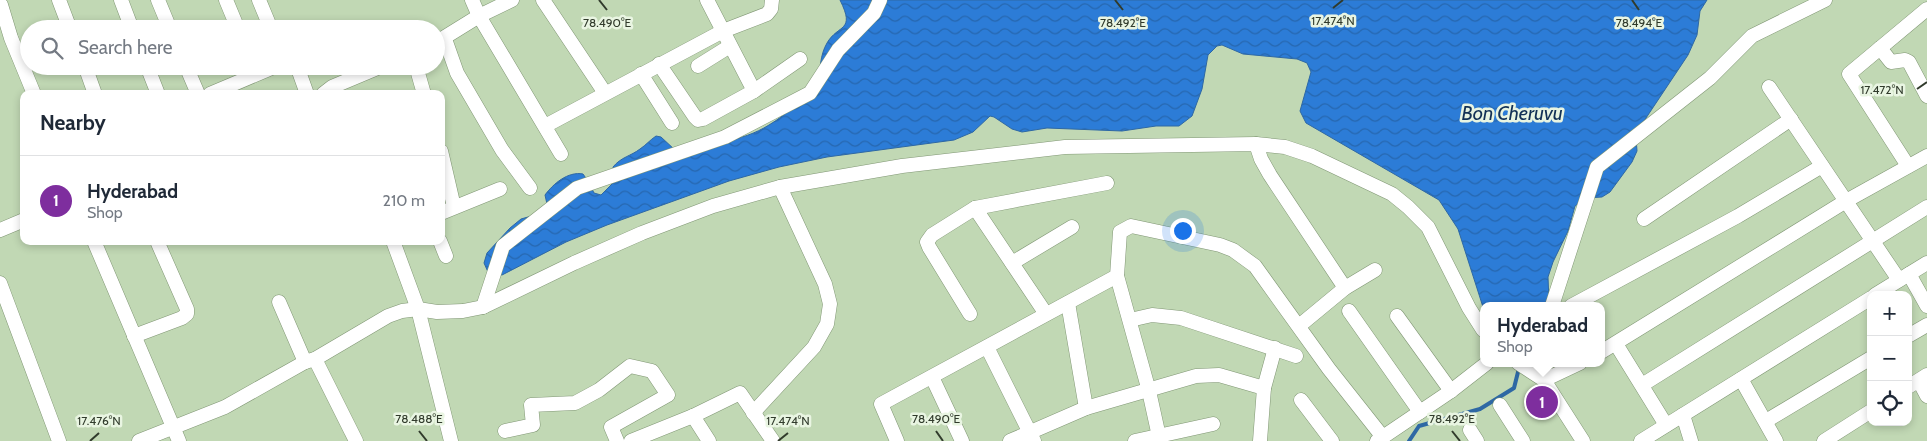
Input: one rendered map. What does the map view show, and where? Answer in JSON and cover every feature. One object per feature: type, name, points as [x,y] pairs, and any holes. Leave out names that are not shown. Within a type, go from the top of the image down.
[{"type":"street","points":[[59,0],[67,20]]},
{"type":"street","points":[[121,0],[129,20]]},
{"type":"street","points":[[158,0],[166,20]]},
{"type":"street","points":[[226,0],[234,20]]},
{"type":"street","points":[[259,0],[267,20]]},
{"type":"street","points":[[472,0],[479,16],[561,154]]},
{"type":"street","points":[[445,38],[479,16],[512,0]]},
{"type":"street","points":[[542,0],[605,94]]},
{"type":"street","points":[[707,0],[754,91]]},
{"type":"street","points":[[545,126],[723,31],[767,14],[771,9],[772,0]]},
{"type":"street","points":[[483,307],[503,246],[578,188],[725,137],[810,93],[838,50],[874,13],[880,0]]},
{"type":"street","points":[[1553,302],[1597,167],[1710,78],[1752,36],[1825,0]]},
{"type":"street","points":[[1,5],[6,39],[20,66]]},
{"type":"street","points":[[1908,166],[1849,74],[1927,9]]},
{"type":"street","points":[[698,66],[730,46]]},
{"type":"street","points":[[1880,48],[1891,62],[1905,60],[1910,62],[1927,96]]},
{"type":"street","points":[[445,50],[502,150],[530,188]]},
{"type":"street","points":[[659,64],[698,120],[754,91],[800,59]]},
{"type":"street","points":[[641,74],[672,123]]},
{"type":"street","points":[[24,75],[32,90]]},
{"type":"street","points":[[88,75],[93,90]]},
{"type":"street","points":[[151,75],[156,90]]},
{"type":"street","points":[[190,75],[196,90]]},
{"type":"street","points":[[218,90],[246,75]]},
{"type":"street","points":[[300,75],[306,90]]},
{"type":"street","points":[[334,90],[364,75]]},
{"type":"street","points":[[419,75],[423,90]]},
{"type":"street","points":[[1770,87],[1872,241],[1927,306]]},
{"type":"street","points":[[1644,219],[1791,119]]},
{"type":"street","points":[[1256,144],[1261,159],[1270,175],[1345,288]]},
{"type":"street","points":[[139,441],[225,407],[402,310],[418,309],[437,312],[483,307],[642,233],[713,206],[780,186],[902,166],[1065,147],[1256,144],[1285,147],[1312,156],[1392,194],[1428,227],[1469,308],[1480,325]]},
{"type":"street","points":[[1605,350],[1846,202],[1927,156]]},
{"type":"street","points":[[1578,302],[1738,216],[1822,166]]},
{"type":"street","points":[[970,314],[927,242],[932,235],[975,208],[1107,183]]},
{"type":"street","points":[[445,184],[448,210],[500,189]]},
{"type":"street","points":[[754,413],[814,347],[827,324],[830,304],[825,284],[780,186]]},
{"type":"street","points":[[1642,385],[1927,207]]},
{"type":"street","points":[[975,208],[1046,314]]},
{"type":"street","points":[[0,230],[20,222]]},
{"type":"street","points":[[1159,438],[1149,391],[1117,276],[1120,232],[1131,226],[1233,250],[1255,266],[1380,439],[1451,391],[1482,367]]},
{"type":"street","points":[[1012,263],[1072,227]]},
{"type":"street","points":[[96,245],[179,441]]},
{"type":"street","points":[[134,336],[182,318],[187,314],[187,309],[158,245]]},
{"type":"street","points":[[394,245],[418,309],[451,441]]},
{"type":"street","points":[[442,245],[446,256]]},
{"type":"street","points":[[1881,291],[1927,263]]},
{"type":"street","points":[[1299,326],[1345,288],[1375,270]]},
{"type":"street","points":[[897,441],[881,404],[1117,276]]},
{"type":"street","points":[[0,283],[59,441]]},
{"type":"street","points":[[1641,441],[1867,300]]},
{"type":"street","points":[[279,302],[356,441]]},
{"type":"street","points":[[1068,303],[1086,408]]},
{"type":"street","points":[[1349,311],[1420,412]]},
{"type":"street","points":[[1130,320],[1152,315],[1181,318],[1296,356]]},
{"type":"street","points":[[1397,316],[1451,391]]},
{"type":"street","points":[[1912,334],[1927,325]]},
{"type":"street","points":[[1616,344],[1666,425]]},
{"type":"street","points":[[986,347],[1033,436]]},
{"type":"street","points":[[1260,441],[1264,388],[1275,348]]},
{"type":"street","points":[[1766,421],[1867,360]]},
{"type":"street","points":[[505,431],[533,425],[531,405],[575,403],[599,390],[630,366],[652,371],[668,395],[610,427],[616,441]]},
{"type":"street","points":[[1524,367],[1538,377],[1583,441]]},
{"type":"street","points":[[1538,377],[1568,367]]},
{"type":"street","points":[[1010,441],[1033,436],[1086,408],[1206,375],[1219,375],[1264,388]]},
{"type":"street","points":[[932,376],[962,441]]},
{"type":"street","points":[[1740,379],[1776,441]]},
{"type":"street","points":[[1918,381],[1927,396]]},
{"type":"street","points":[[631,441],[693,416],[740,393],[773,441]]},
{"type":"street","points":[[1302,400],[1332,441]]},
{"type":"street","points":[[1500,405],[1523,441]]},
{"type":"street","points":[[1824,441],[1867,414]]},
{"type":"street","points":[[1683,415],[1691,441]]},
{"type":"street","points":[[693,416],[709,441]]},
{"type":"street","points":[[1135,441],[1159,438],[1213,424]]},
{"type":"water","name":"Bon Cheruvu","points":[[840,0],[1707,0],[1700,11],[1697,35],[1688,55],[1640,127],[1636,137],[1637,151],[1632,162],[1610,192],[1602,197],[1586,198],[1575,206],[1568,231],[1548,277],[1549,302],[1481,302],[1458,229],[1439,200],[1306,123],[1300,111],[1311,72],[1307,63],[1297,59],[1243,54],[1222,45],[1217,46],[1208,55],[1202,89],[1192,116],[1179,126],[1156,126],[1122,131],[1047,128],[1022,132],[1012,129],[990,116],[973,132],[954,140],[827,157],[779,167],[729,181],[607,225],[566,242],[502,275],[488,272],[484,263],[487,253],[521,219],[535,215],[547,204],[545,195],[566,176],[583,174],[594,193],[601,195],[614,182],[613,167],[656,136],[661,137],[675,150],[736,139],[758,131],[783,116],[819,82],[823,52],[827,43],[846,23]]},
{"type":"waterway","points":[[1409,441],[1419,426],[1480,409],[1514,388],[1519,368]]},
{"type":"place","name":"Hyderabad","points":[[1542,402]]}]
